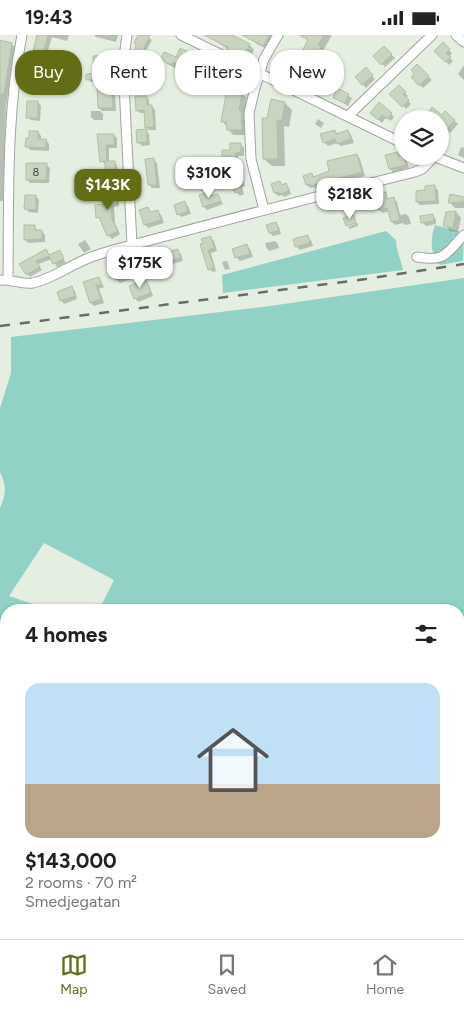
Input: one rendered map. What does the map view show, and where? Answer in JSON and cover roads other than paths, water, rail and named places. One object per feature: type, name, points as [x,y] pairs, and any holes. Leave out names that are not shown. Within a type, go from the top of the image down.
[{"type":"street","points":[[22,35],[11,119],[4,280],[26,284],[35,282],[46,279],[84,260],[132,245],[264,209],[415,172],[426,165]]},
{"type":"street","points":[[127,35],[122,64],[132,245]]},
{"type":"street","points":[[180,35],[211,50]]},
{"type":"street","points":[[278,35],[264,59],[260,74],[394,139]]},
{"type":"street","points":[[348,116],[432,35]]},
{"type":"street","points":[[456,35],[464,42]]},
{"type":"street","points":[[253,95],[249,127],[251,159],[264,209]]},
{"type":"street","points":[[449,162],[464,167]]},
{"type":"street","points":[[417,257],[437,259],[448,252],[464,235]]},
{"type":"railway","points":[[0,326],[366,279],[464,264]]}]
